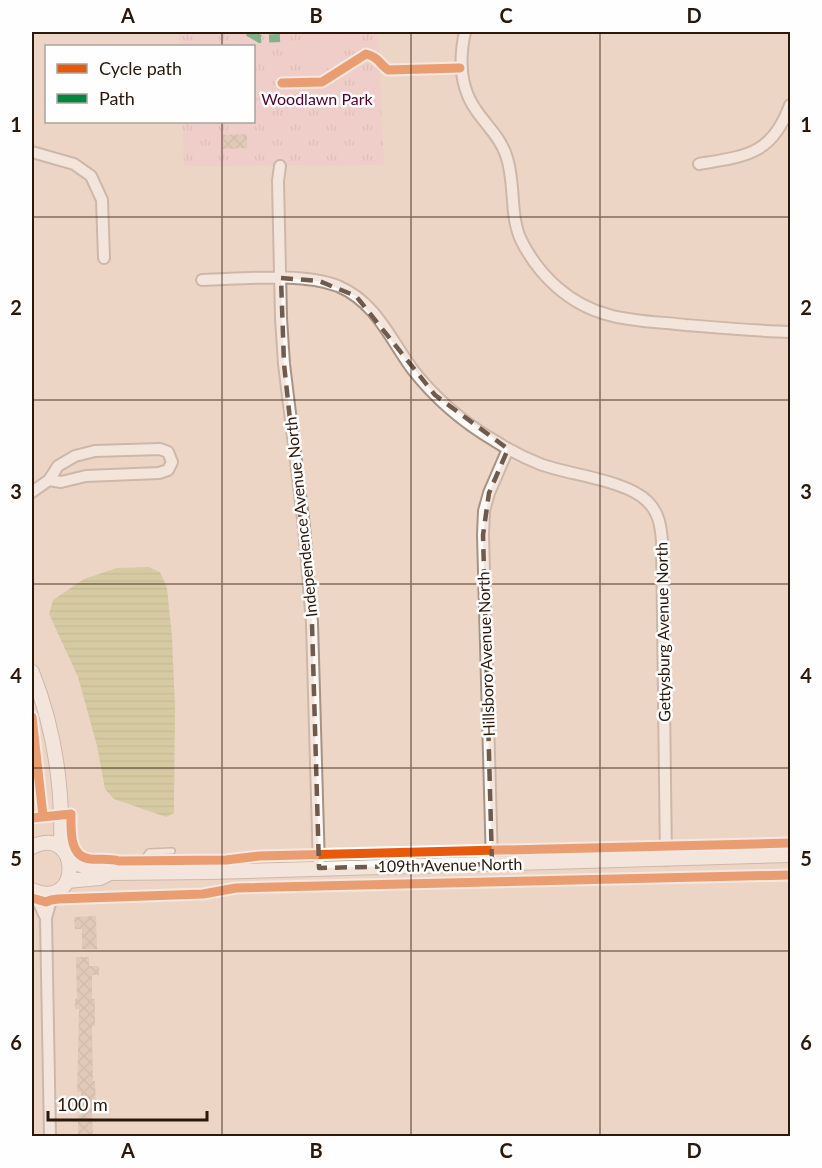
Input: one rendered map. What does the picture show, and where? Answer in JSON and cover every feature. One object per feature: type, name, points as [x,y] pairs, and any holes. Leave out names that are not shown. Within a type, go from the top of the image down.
[{"type":"street","points":[[465,32],[460,68],[467,92],[475,110],[498,138],[506,154],[514,214],[520,239],[546,278],[586,307],[608,315],[632,320],[790,332]]},
{"type":"street","points":[[699,164],[748,154],[761,147],[782,125],[790,105]]},
{"type":"street","points":[[32,152],[74,164],[91,176],[102,200],[104,258]]},
{"type":"street","name":"Independence Avenue North","points":[[280,166],[278,181],[284,364],[312,623],[319,868]]},
{"type":"street","name":"Gettysburg Avenue North","points":[[202,280],[301,278],[338,286],[356,296],[371,309],[414,371],[435,395],[484,435],[540,464],[620,486],[634,491],[647,501],[656,513],[661,526],[662,542],[666,860]]},
{"type":"street","points":[[32,492],[49,480],[58,466],[75,456],[95,452],[160,449],[168,452],[172,462],[168,470],[159,473],[86,476],[61,482],[49,480]]},
{"type":"street","name":"Hillsboro Avenue North","points":[[492,864],[483,535],[484,511],[489,493],[508,449]]},
{"type":"street","points":[[32,672],[41,695],[52,741],[60,790],[61,848],[69,861],[70,874],[59,890],[43,894],[32,890]]},
{"type":"street","points":[[32,847],[45,843],[61,848]]},
{"type":"street","name":"109th Avenue North","points":[[67,881],[100,878],[110,873],[790,855]]},
{"type":"street","name":"109th Avenue North","points":[[69,861],[110,873]]},
{"type":"street","points":[[32,890],[46,918]]},
{"type":"street","points":[[50,1137],[46,918],[53,892]]},
{"type":"lane","points":[[145,872],[146,856],[149,852],[172,851]]},
{"type":"highlighted area","points":[[281,278],[319,281],[356,296],[435,395],[508,449],[489,493],[483,535],[492,864],[319,868],[312,623],[284,364]]},
{"type":"green space","name":"Woodlawn Park","points":[[178,32],[378,32],[384,165],[184,166],[182,123],[255,123],[255,45],[179,45]]},
{"type":"green space","points":[[304,32],[337,32],[336,68],[304,68]]},
{"type":"shaded area","points":[[149,567],[160,572],[167,588],[172,636],[175,707],[174,813],[166,817],[114,799],[105,789],[97,746],[78,677],[49,614],[53,600],[84,579],[117,568]]},
{"type":"building","points":[[247,134],[247,148],[223,149],[223,135]]},
{"type":"building","points":[[96,916],[97,949],[82,949],[82,929],[75,929],[74,917]]},
{"type":"building","points":[[76,957],[89,957],[89,966],[99,966],[99,975],[92,975],[92,999],[95,999],[95,1026],[92,1026],[96,1109],[92,1109],[93,1137],[78,1137],[78,1115],[82,1115],[81,1092],[77,1092],[79,1009],[75,1009],[75,999],[77,999]]},
{"type":"marked path","points":[[248,32],[260,39],[280,38]]},
{"type":"cycle path","points":[[282,83],[322,82],[366,54],[376,59],[388,70],[460,68]]},
{"type":"cycle path","points":[[32,717],[43,816]]},
{"type":"cycle path","points":[[32,818],[71,814],[73,842],[78,853],[90,859],[119,861],[226,860],[259,856],[790,843]]},
{"type":"cycle path","points":[[32,898],[46,902],[58,899],[203,894],[236,888],[790,875]]}]
